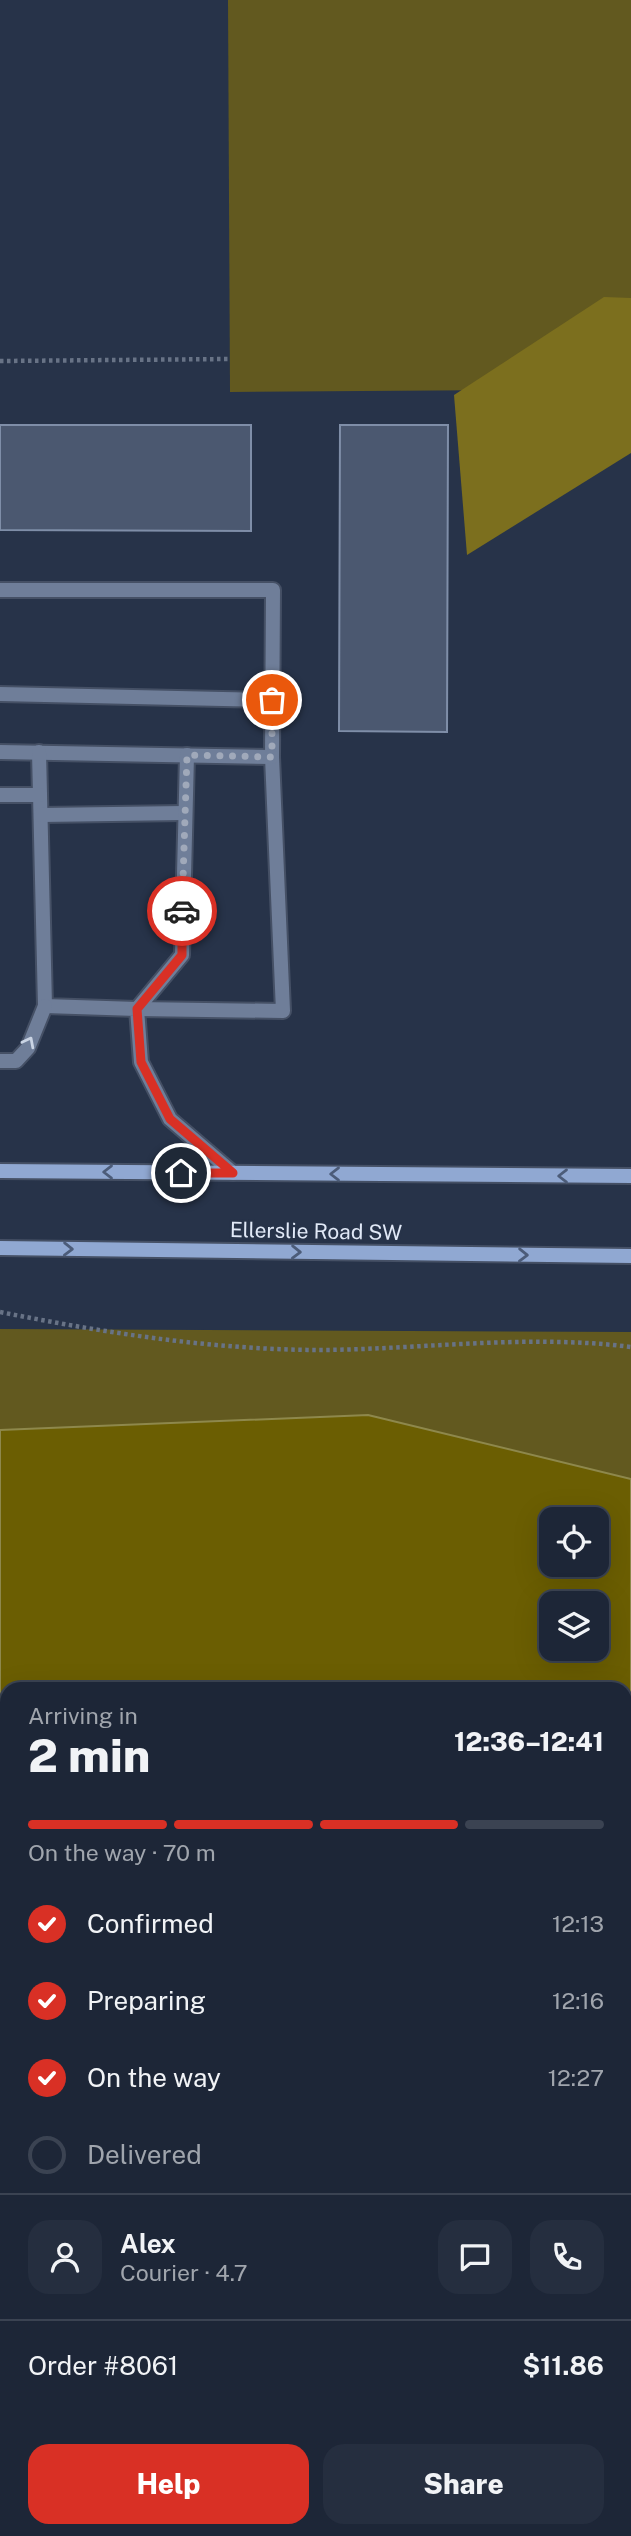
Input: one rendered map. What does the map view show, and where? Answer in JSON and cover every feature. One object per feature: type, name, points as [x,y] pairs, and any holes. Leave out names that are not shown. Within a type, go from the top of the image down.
[{"type":"main road","points":[[0,1171],[631,1177]]},
{"type":"main road","name":"Ellerslie Road SW","points":[[0,1248],[631,1256]]},
{"type":"street","points":[[0,590],[273,590],[272,757],[283,1011],[45,1006]]},
{"type":"street","points":[[0,694],[272,700]]},
{"type":"street","points":[[0,752],[272,757]]},
{"type":"street","points":[[0,1061],[16,1061],[28,1048],[45,1006],[39,752]]},
{"type":"street","points":[[187,755],[182,955],[137,1009],[141,1062],[170,1119],[233,1173]]},
{"type":"street","points":[[0,795],[40,794]]},
{"type":"street","points":[[41,815],[184,813]]},
{"type":"path","points":[[0,361],[230,359]]},
{"type":"path","points":[[0,1312],[110,1334],[238,1346],[322,1350],[521,1342],[631,1347]]},
{"type":"shaded area","points":[[228,0],[631,0],[631,389],[230,392]]},
{"type":"shaded area","points":[[604,297],[631,298],[631,453],[467,555],[454,395]]},
{"type":"shaded area","points":[[0,1329],[631,1332],[631,1682],[0,1682]]},
{"type":"shaded area","points":[[368,1415],[631,1479],[631,1682],[0,1682],[0,1430]]},
{"type":"building","points":[[0,425],[251,425],[251,531],[0,530]]},
{"type":"building","points":[[340,425],[448,425],[447,732],[339,731]]},
{"type":"way so far","points":[[182,911],[187,755],[272,757],[272,700]]},
{"type":"route","points":[[181,1173],[233,1173],[170,1119],[141,1062],[137,1009],[182,955],[182,911]]}]
